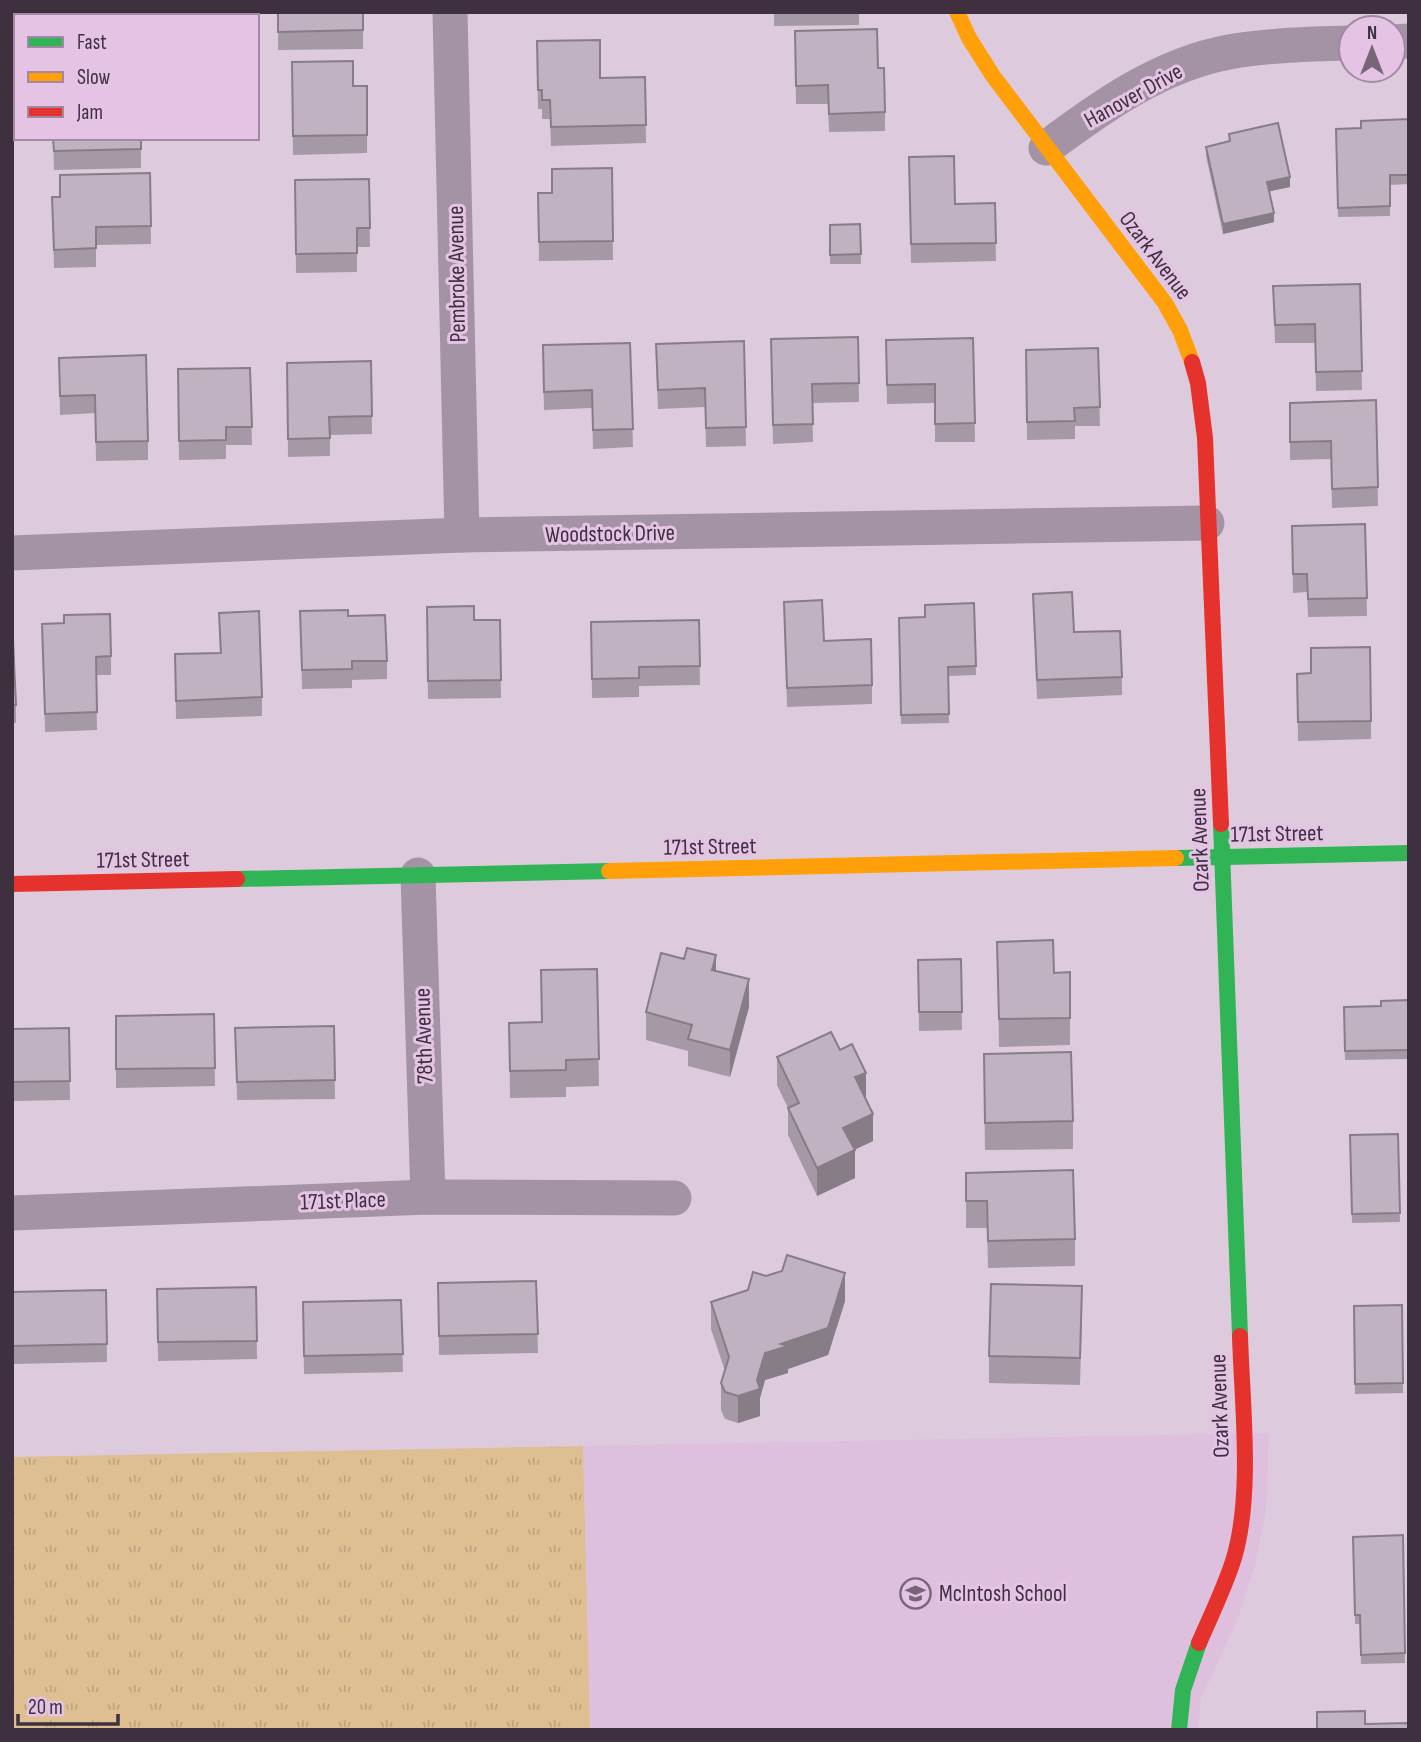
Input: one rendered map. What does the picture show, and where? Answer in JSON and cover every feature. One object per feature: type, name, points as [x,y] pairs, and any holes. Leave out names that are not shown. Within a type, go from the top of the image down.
[{"type":"street","name":"Pembroke Avenue","points":[[450,12],[461,536]]},
{"type":"street","name":"Ozark Avenue","points":[[957,12],[960,22],[988,69],[1178,323],[1200,395],[1206,439],[1207,523],[1244,1465],[1242,1519],[1234,1558],[1213,1605],[1183,1690],[1178,1730]]},
{"type":"street","name":"Hanover Drive","points":[[1046,148],[1104,106],[1144,83],[1184,65],[1227,52],[1300,44],[1337,43]]},
{"type":"street","name":"Woodstock Drive","points":[[12,553],[461,536],[1207,523]]},
{"type":"street","name":"171st Street","points":[[12,884],[1409,853]]},
{"type":"street","name":"78th Avenue","points":[[418,875],[428,1197]]},
{"type":"street","name":"171st Place","points":[[12,1213],[428,1197],[674,1198]]},
{"type":"shaded area","name":"McIntosh School","points":[[1269,1433],[1266,1511],[1255,1565],[1237,1621],[1201,1699],[1198,1730],[590,1730],[583,1446]]},
{"type":"green space","points":[[583,1446],[590,1730],[12,1730],[12,1457]]},
{"type":"building","points":[[53,12],[123,12],[123,14]]},
{"type":"building","points":[[278,12],[363,12],[363,30],[278,32]]},
{"type":"building","points":[[877,29],[878,68],[884,68],[885,112],[829,114],[828,85],[796,86],[795,31]]},
{"type":"building","points":[[600,40],[600,78],[645,77],[646,125],[551,127],[550,100],[542,100],[542,90],[538,90],[537,41]]},
{"type":"building","points":[[353,61],[353,86],[367,86],[367,135],[293,136],[292,62]]},
{"type":"building","points":[[1409,119],[1409,175],[1390,175],[1390,206],[1338,208],[1336,129],[1361,128],[1361,121]]},
{"type":"building","points":[[1278,123],[1290,177],[1267,182],[1274,213],[1223,224],[1206,147],[1230,141],[1229,134]]},
{"type":"building","points":[[53,140],[141,140],[141,149],[54,151]]},
{"type":"building","points":[[954,156],[955,204],[995,203],[996,243],[911,244],[909,157]]},
{"type":"building","points":[[612,168],[613,241],[539,242],[538,193],[552,193],[552,169]]},
{"type":"building","points":[[150,173],[151,226],[96,227],[96,248],[54,250],[52,197],[60,197],[60,175]]},
{"type":"building","points":[[369,179],[370,228],[357,228],[357,253],[296,254],[295,180]]},
{"type":"building","points":[[860,224],[861,254],[830,255],[830,225]]},
{"type":"building","points":[[1360,284],[1362,371],[1316,372],[1315,324],[1275,325],[1273,286]]},
{"type":"building","points":[[858,337],[859,383],[812,384],[813,424],[773,425],[771,339]]},
{"type":"building","points":[[973,338],[975,423],[935,424],[935,384],[887,385],[886,340]]},
{"type":"building","points":[[744,341],[746,427],[706,428],[705,388],[658,390],[656,344]]},
{"type":"building","points":[[630,343],[633,429],[593,430],[592,390],[544,392],[543,345]]},
{"type":"building","points":[[1098,348],[1100,407],[1074,408],[1075,421],[1027,422],[1026,350]]},
{"type":"building","points":[[146,355],[148,441],[96,442],[95,395],[60,396],[59,358]]},
{"type":"building","points":[[371,361],[372,416],[329,417],[330,438],[288,439],[287,363]]},
{"type":"building","points":[[250,368],[252,427],[226,427],[226,440],[179,441],[178,369]]},
{"type":"building","points":[[1376,400],[1378,487],[1332,489],[1331,441],[1290,442],[1290,403]]},
{"type":"building","points":[[1365,524],[1367,598],[1308,599],[1307,574],[1293,574],[1292,526]]},
{"type":"building","points":[[1072,592],[1074,632],[1120,631],[1122,677],[1037,680],[1033,594]]},
{"type":"building","points":[[822,600],[824,641],[871,639],[872,685],[787,688],[784,602]]},
{"type":"building","points":[[974,603],[976,666],[948,667],[949,714],[901,715],[899,618],[925,617],[925,605]]},
{"type":"building","points":[[474,606],[474,620],[500,620],[501,680],[428,681],[427,607]]},
{"type":"building","points":[[348,610],[348,616],[385,615],[387,661],[352,661],[352,669],[302,670],[300,611]]},
{"type":"building","points":[[259,611],[262,697],[176,701],[175,654],[221,653],[219,613]]},
{"type":"building","points":[[110,614],[111,656],[96,657],[97,712],[45,714],[42,624],[64,623],[64,615]]},
{"type":"building","points":[[12,618],[16,705],[12,705]]},
{"type":"building","points":[[699,620],[700,666],[639,667],[639,678],[592,679],[591,622]]},
{"type":"building","points":[[1370,647],[1371,721],[1298,722],[1297,674],[1311,673],[1311,648]]},
{"type":"building","points":[[1053,940],[1054,973],[1070,972],[1070,1018],[999,1019],[997,942]]},
{"type":"building","points":[[687,948],[716,955],[712,970],[749,979],[730,1050],[688,1039],[692,1025],[646,1012],[661,953],[684,959]]},
{"type":"building","points":[[961,959],[962,1012],[919,1012],[918,960]]},
{"type":"building","points":[[597,969],[599,1059],[566,1060],[566,1070],[510,1071],[509,1023],[542,1022],[541,970]]},
{"type":"building","points":[[1409,1000],[1409,1050],[1345,1051],[1344,1007],[1381,1006],[1381,1001]]},
{"type":"building","points":[[214,1014],[215,1068],[116,1069],[116,1016]]},
{"type":"building","points":[[334,1026],[335,1080],[237,1082],[235,1028]]},
{"type":"building","points":[[69,1028],[70,1081],[12,1082],[12,1029]]},
{"type":"building","points":[[831,1032],[840,1050],[852,1044],[866,1073],[855,1077],[873,1114],[843,1128],[855,1150],[817,1168],[788,1108],[799,1103],[777,1057]]},
{"type":"building","points":[[1071,1052],[1073,1121],[985,1123],[984,1054]]},
{"type":"building","points":[[1398,1134],[1400,1213],[1352,1214],[1350,1135]]},
{"type":"building","points":[[1073,1170],[1075,1239],[988,1241],[987,1201],[966,1201],[966,1173]]},
{"type":"building","points":[[787,1255],[845,1273],[828,1328],[781,1344],[788,1346],[765,1353],[757,1380],[760,1389],[738,1396],[725,1392],[721,1383],[729,1357],[711,1302],[748,1290],[753,1272],[766,1276],[782,1271]]},
{"type":"building","points":[[536,1281],[538,1334],[439,1336],[438,1283]]},
{"type":"building","points":[[991,1284],[1082,1286],[1080,1358],[989,1356]]},
{"type":"building","points":[[256,1287],[257,1341],[158,1342],[157,1289]]},
{"type":"building","points":[[106,1290],[107,1344],[12,1346],[12,1292]]},
{"type":"building","points":[[401,1300],[403,1354],[304,1356],[303,1302]]},
{"type":"building","points":[[1402,1305],[1403,1383],[1355,1384],[1354,1306]]},
{"type":"building","points":[[1403,1535],[1405,1653],[1361,1655],[1360,1615],[1355,1615],[1353,1537]]},
{"type":"building","points":[[1365,1711],[1365,1724],[1409,1723],[1409,1730],[1317,1730],[1317,1712]]},
{"type":"traffic: fast","points":[[1221,824],[1240,1336]]},
{"type":"traffic: fast","points":[[1176,858],[1409,853]]},
{"type":"traffic: fast","points":[[237,879],[609,871]]},
{"type":"traffic: fast","points":[[1179,1730],[1183,1690],[1199,1643]]},
{"type":"traffic: slow","points":[[957,12],[969,38],[993,76],[1165,303],[1180,330],[1192,362]]},
{"type":"traffic: slow","points":[[609,871],[1176,858]]},
{"type":"traffic: jam","points":[[1192,362],[1198,383],[1205,438],[1221,824]]},
{"type":"traffic: jam","points":[[12,884],[237,879]]},
{"type":"traffic: jam","points":[[1199,1643],[1230,1569],[1240,1533],[1245,1477],[1240,1336]]},
{"type":"place","name":"McIntosh School","points":[[916,1593]]}]
